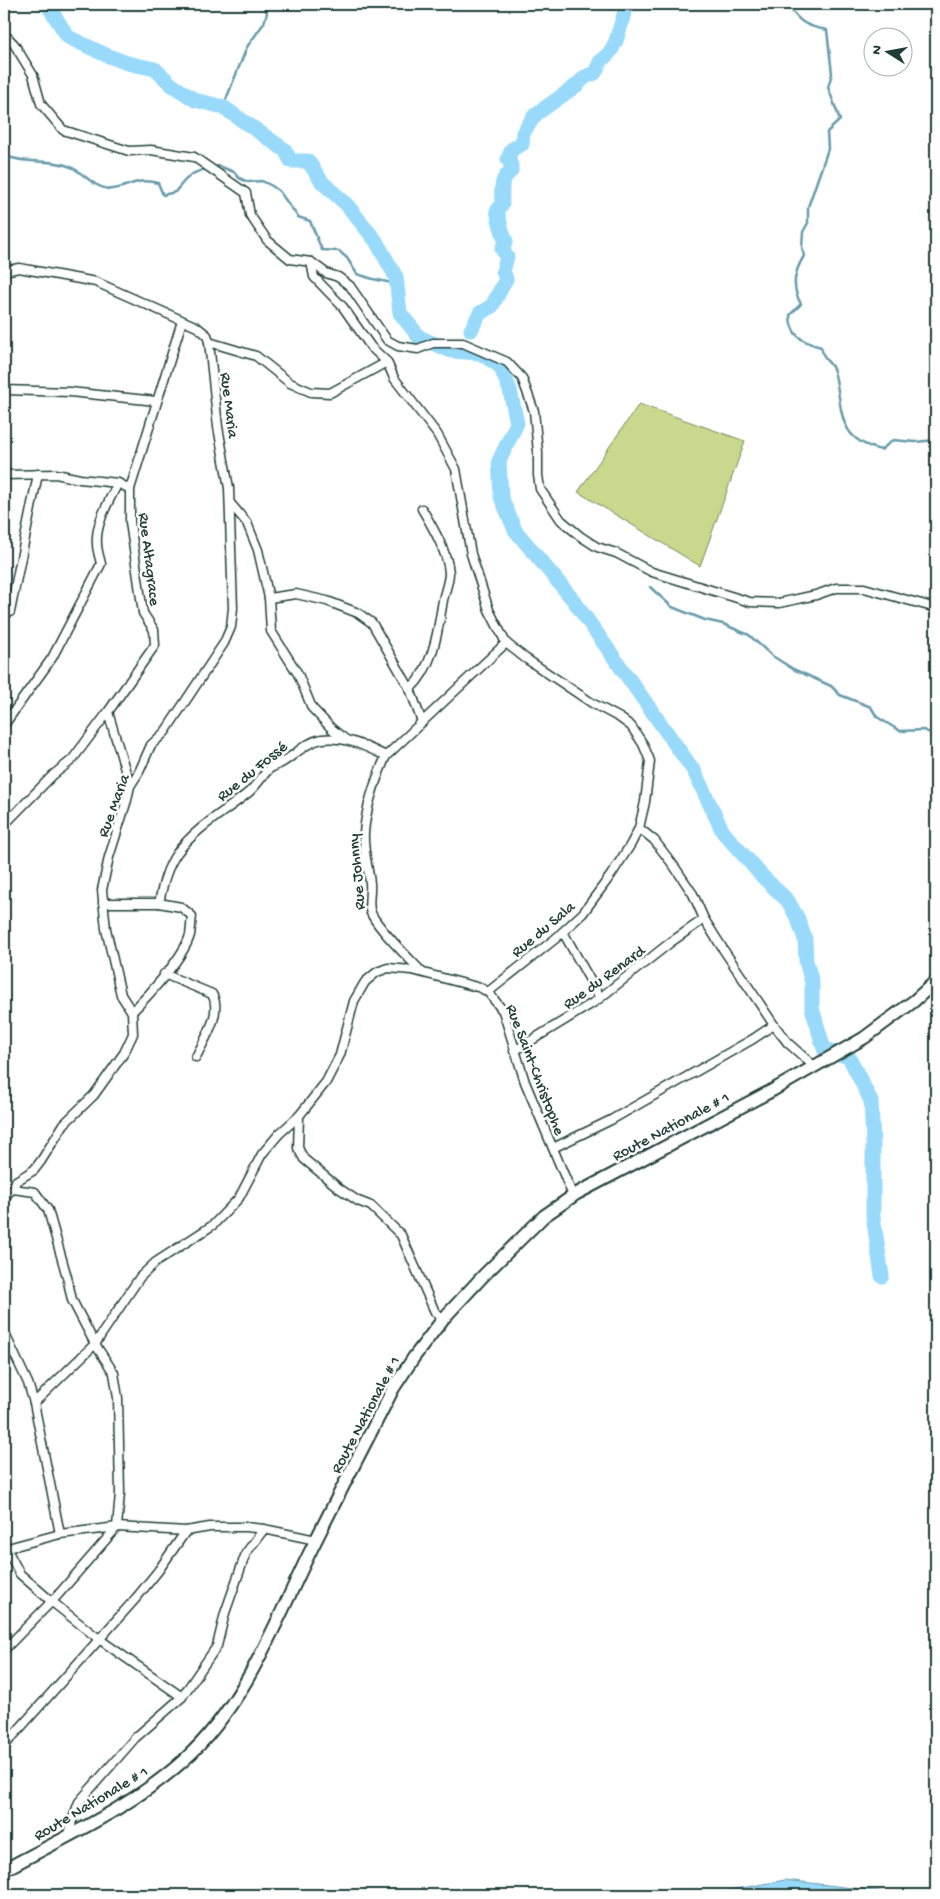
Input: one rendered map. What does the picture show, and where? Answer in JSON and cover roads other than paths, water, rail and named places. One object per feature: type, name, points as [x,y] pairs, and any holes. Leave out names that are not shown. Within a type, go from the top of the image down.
[{"type":"main road","name":"Route Nationale # 1","points":[[4,1870],[122,1806],[185,1760],[211,1732],[234,1702],[250,1673],[393,1389],[414,1357],[443,1319],[538,1221],[573,1196],[814,1067],[864,1038],[914,1001],[936,981]]},
{"type":"street","points":[[4,34],[14,44],[33,75],[41,104],[63,130],[129,151],[151,150],[194,157],[246,193],[250,215],[267,240],[290,259],[311,262],[326,273],[338,277],[350,286],[387,340],[398,346],[418,349],[433,343],[463,343],[507,362],[522,378],[534,411],[540,489],[561,520],[597,547],[616,553],[652,572],[750,602],[779,604],[836,588],[864,588],[936,608]]},
{"type":"street","points":[[311,262],[314,277],[343,306],[370,347],[387,362],[394,378],[437,434],[456,469],[471,554],[489,610],[506,643],[386,756]]},
{"type":"street","points":[[4,271],[19,268],[96,282],[197,327],[207,335],[209,342],[256,356],[290,383],[311,392],[330,393],[387,362]]},
{"type":"street","name":"Rue Altagrace","points":[[4,825],[53,775],[72,760],[156,645],[154,630],[143,613],[130,522],[130,489],[182,321]]},
{"type":"street","name":"Rue Maria","points":[[132,1012],[121,995],[106,929],[102,890],[109,857],[130,786],[139,772],[150,745],[165,732],[228,636],[233,608],[230,488],[218,427],[209,342]]},
{"type":"street","points":[[4,390],[70,392],[156,401]]},
{"type":"street","points":[[10,612],[38,474]]},
{"type":"street","points":[[4,475],[56,474],[80,479],[118,483],[130,489]]},
{"type":"street","points":[[4,725],[52,658],[101,564],[97,544],[98,532],[106,507],[118,483]]},
{"type":"street","points":[[230,504],[248,523],[258,550],[269,598],[271,631],[298,674],[312,708],[332,729],[347,740]]},
{"type":"street","points":[[410,689],[418,682],[424,671],[435,643],[449,573],[440,543],[422,509]]},
{"type":"street","points":[[269,598],[296,594],[327,601],[358,613],[372,623],[410,689],[422,722]]},
{"type":"street","name":"Rue du Sala","points":[[488,992],[583,914],[631,844],[639,828],[645,802],[650,761],[643,744],[631,726],[592,703],[506,643]]},
{"type":"street","points":[[108,712],[130,786]]},
{"type":"street","name":"Rue du Fossé","points":[[159,903],[164,874],[177,853],[222,811],[250,792],[269,770],[304,746],[320,740],[334,738],[354,741],[386,756]]},
{"type":"street","name":"Rue Johnny","points":[[386,756],[376,778],[369,801],[364,834],[365,857],[370,884],[370,910],[375,921],[421,972]]},
{"type":"street","points":[[639,828],[654,840],[674,866],[693,894],[704,919],[774,1025],[788,1043],[814,1067]]},
{"type":"street","points":[[4,1200],[13,1189],[16,1181],[34,1170],[64,1124],[94,1095],[124,1053],[133,1034],[132,1012],[146,999],[183,951],[190,935],[192,916],[181,906],[159,903],[103,903]]},
{"type":"street","name":"Rue du Renard","points":[[514,1051],[600,998],[671,942],[704,919]]},
{"type":"street","points":[[563,932],[600,998]]},
{"type":"street","name":"Rue Saint-Christophe","points":[[34,1403],[95,1344],[140,1277],[156,1262],[213,1225],[238,1198],[262,1154],[279,1134],[299,1116],[326,1082],[340,1055],[354,1001],[365,982],[377,972],[388,968],[421,972],[481,988],[488,992],[503,1011],[509,1025],[514,1051],[525,1082],[573,1196]]},
{"type":"street","points":[[164,974],[212,994],[215,999],[216,1007],[210,1027],[196,1057]]},
{"type":"street","points":[[553,1148],[635,1106],[753,1039],[774,1025]]},
{"type":"street","points":[[299,1116],[298,1148],[304,1159],[340,1189],[358,1201],[371,1206],[401,1235],[435,1312],[443,1319]]},
{"type":"street","points":[[4,1650],[117,1527],[120,1494],[118,1398],[114,1373],[95,1344],[72,1300],[48,1210],[35,1192],[13,1189]]},
{"type":"street","points":[[4,1332],[28,1382],[34,1403],[60,1534]]},
{"type":"street","points":[[182,1697],[51,1601],[20,1574],[5,1548],[60,1534],[117,1527],[186,1531],[210,1528],[264,1528],[316,1540]]},
{"type":"street","points":[[69,1834],[80,1802],[135,1738],[182,1697],[217,1646],[225,1613],[246,1553],[264,1528]]},
{"type":"street","points":[[4,1746],[99,1638],[113,1626],[158,1572],[186,1531]]},
{"type":"water","points":[[785,1880],[912,1895],[704,1895]]},
{"type":"waterway","points":[[47,4],[68,37],[127,63],[155,69],[172,85],[195,100],[223,107],[285,150],[291,161],[308,161],[322,182],[347,205],[376,241],[396,277],[400,313],[419,337],[451,351],[480,353],[500,366],[510,390],[517,423],[499,461],[501,497],[515,530],[574,601],[694,771],[723,832],[763,877],[788,901],[798,919],[805,939],[806,961],[812,983],[812,1008],[824,1049],[849,1057],[871,1101],[873,1216],[882,1276]]},
{"type":"waterway","points":[[223,107],[247,47],[264,23],[267,13],[263,4]]},
{"type":"waterway","points":[[786,4],[803,22],[813,27],[827,30],[832,74],[828,87],[840,120],[827,132],[828,149],[808,207],[808,223],[803,232],[802,247],[804,256],[795,280],[796,292],[801,304],[790,315],[792,328],[803,340],[821,347],[824,357],[834,371],[844,420],[848,430],[855,438],[866,445],[881,450],[893,440],[915,442],[936,440]]},
{"type":"waterway","points":[[471,330],[480,313],[492,306],[506,279],[503,271],[507,257],[502,249],[506,241],[497,211],[502,204],[503,182],[511,171],[508,159],[512,149],[522,144],[523,133],[535,115],[577,85],[585,77],[595,73],[600,62],[611,51],[616,41],[626,8]]},
{"type":"waterway","points":[[4,158],[6,156],[14,159],[63,164],[76,170],[93,183],[108,189],[150,181],[158,183],[163,195],[175,192],[192,174],[207,169]]},
{"type":"waterway","points":[[212,167],[219,166],[234,172],[239,178],[248,182],[262,181],[272,186],[279,191],[298,217],[310,221],[322,250],[339,251],[347,258],[357,274],[397,284]]},
{"type":"waterway","points":[[650,587],[672,607],[749,635],[771,655],[793,669],[831,686],[840,695],[871,707],[877,717],[900,731],[924,730],[936,736]]}]
